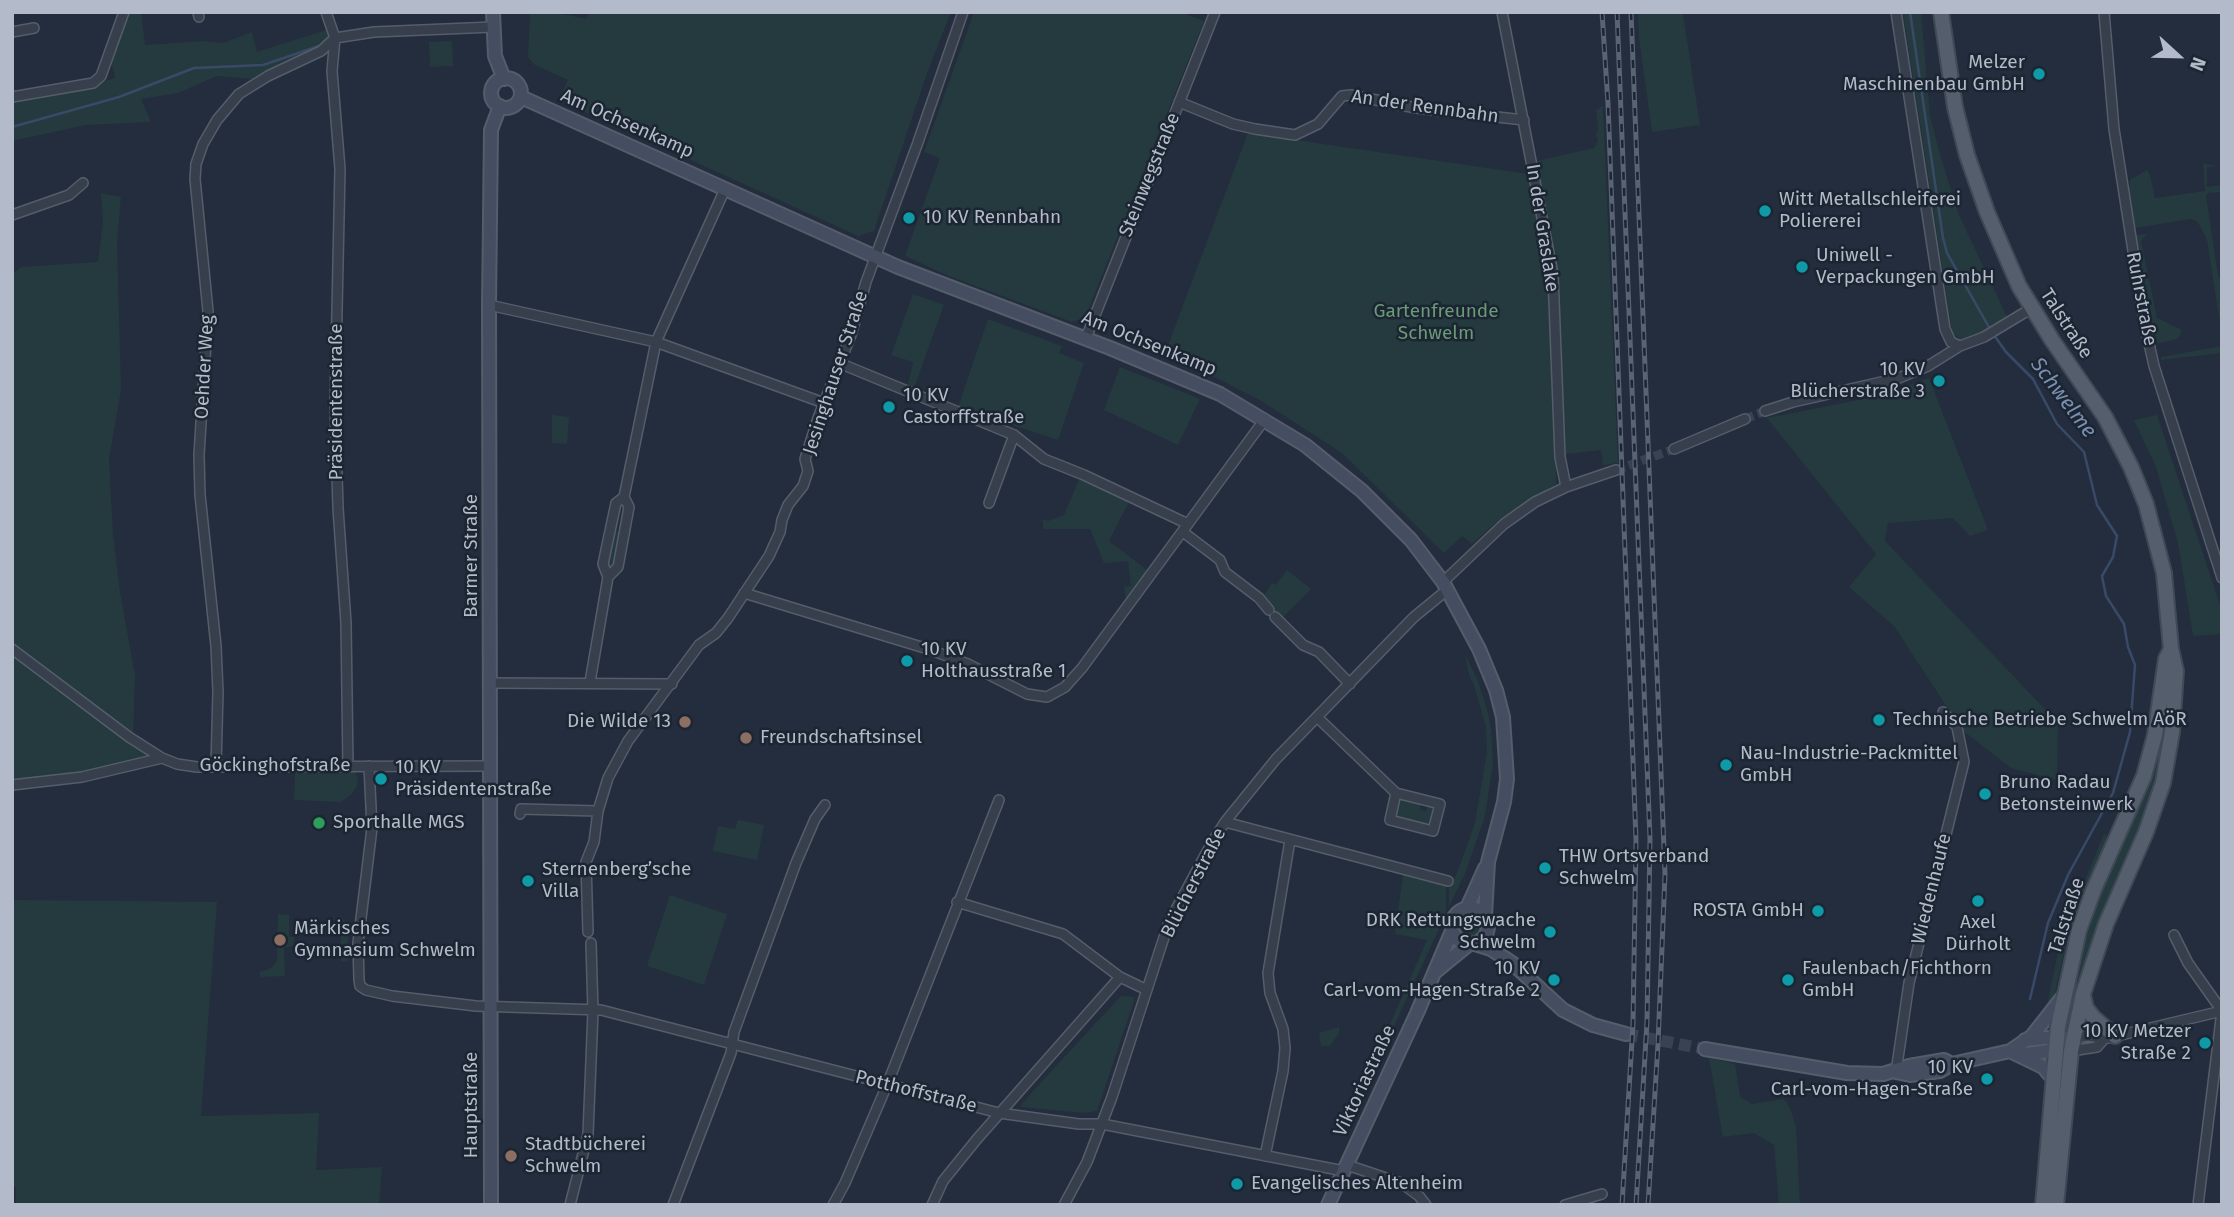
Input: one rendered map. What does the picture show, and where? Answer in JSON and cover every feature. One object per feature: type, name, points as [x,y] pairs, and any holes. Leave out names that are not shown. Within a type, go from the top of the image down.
[{"type":"main road","points":[[493,12],[495,56],[504,79]]},
{"type":"main road","name":"Talstraße","points":[[1941,12],[1955,107],[1967,155],[2000,244],[2032,308],[2105,417],[2138,482],[2164,573],[2171,649],[2176,670],[2175,705],[2165,775],[2152,816],[2106,924],[2083,994],[2072,1045],[2056,1205]]},
{"type":"main road","points":[[511,79],[517,83],[521,97],[514,106],[505,108],[494,101],[492,89],[496,82],[511,79]]},
{"type":"main road","name":"Am Ochsenkamp","points":[[521,97],[875,258],[966,295],[1086,338],[1220,394],[1305,445],[1363,491],[1411,540],[1445,586],[1488,666],[1503,717],[1507,779],[1504,802],[1489,862],[1467,908]]},
{"type":"main road","name":"Barmer Straße","points":[[491,1006],[489,305],[491,130],[500,106]]},
{"type":"main road","name":"Talstraße","points":[[2043,1205],[2057,1044],[2079,930],[2149,760],[2158,723],[2166,659],[2171,649]]},
{"type":"main road","name":"Am Ochsenkamp","points":[[1487,921],[1489,862]]},
{"type":"main road","points":[[1512,963],[1477,909],[1467,908],[1454,916],[1452,931],[1457,940],[1491,949],[1512,963],[1563,1010],[1592,1025],[1626,1034]]},
{"type":"main road","points":[[1471,945],[1484,938],[1487,921]]},
{"type":"main road","name":"Viktoriastraße","points":[[1328,1205],[1436,972],[1440,955],[1452,931]]},
{"type":"main road","name":"Viktoriastraße","points":[[1436,972],[1471,945]]},
{"type":"main road","points":[[2015,1053],[2023,1041],[2032,1036],[2046,1021],[2065,994]]},
{"type":"main road","points":[[2083,994],[2086,1008],[2109,1038]]},
{"type":"main road","name":"Hauptstraße","points":[[491,1006],[491,1205]]},
{"type":"main road","points":[[2023,1041],[2072,1045]]},
{"type":"main road","points":[[1705,1049],[1847,1073],[1883,1074],[1909,1066],[1944,1060],[1952,1064],[2057,1044]]},
{"type":"main road","points":[[2015,1053],[2043,1067],[2053,1079]]},
{"type":"street","points":[[12,97],[93,83],[101,76],[124,12]]},
{"type":"street","points":[[326,12],[335,38],[374,32],[493,27]]},
{"type":"street","name":"Jesinghauser Straße","points":[[588,932],[586,862],[594,842],[598,811],[608,778],[628,741],[699,645],[716,634],[769,556],[788,505],[803,486],[808,471],[805,458],[964,12]]},
{"type":"street","name":"Steinwegstraße","points":[[1086,338],[1215,12]]},
{"type":"street","name":"In der Graslake","points":[[1502,12],[1553,274],[1560,457],[1566,486]]},
{"type":"street","points":[[1896,12],[1945,329],[1951,342],[1960,346]]},
{"type":"street","name":"Ruhrstraße","points":[[2104,12],[2113,129],[2144,321],[2154,366],[2222,578]]},
{"type":"street","points":[[12,32],[34,27]]},
{"type":"street","name":"Präsidentenstraße","points":[[335,38],[332,71],[340,169],[335,418],[346,623],[348,766]]},
{"type":"street","name":"Oehder Weg","points":[[216,766],[216,646],[200,495],[208,311],[195,179],[196,164],[203,144],[217,120],[239,93],[321,51],[335,38]]},
{"type":"street","name":"An der Rennbahn","points":[[1179,102],[1233,124],[1255,130],[1296,135],[1318,124],[1342,96],[1351,95],[1408,107],[1524,120]]},
{"type":"street","points":[[12,215],[69,195],[83,183]]},
{"type":"street","points":[[608,577],[618,567],[629,507],[624,497],[656,342],[724,189]]},
{"type":"street","points":[[489,305],[656,342],[824,403]]},
{"type":"street","points":[[1765,411],[1899,378],[1960,346],[1984,337],[2032,308]]},
{"type":"street","points":[[839,363],[1014,435],[1032,452],[1186,528],[1220,560],[1225,572],[1259,598],[1303,645],[1319,652],[1350,684]]},
{"type":"street","points":[[744,593],[951,657],[1027,694],[1047,696],[1065,687],[1113,627],[1265,419]]},
{"type":"street","points":[[1674,449],[1745,419]]},
{"type":"street","points":[[989,503],[1014,435]]},
{"type":"street","name":"Blücherstraße","points":[[1064,1205],[1087,1162],[1102,1124],[1169,922],[1225,822],[1276,759],[1504,524],[1535,502],[1566,486],[1616,470]]},
{"type":"street","points":[[590,682],[608,577],[603,565],[616,503],[624,497]]},
{"type":"street","name":"Göckinghofstraße","points":[[12,649],[129,737],[162,758],[177,764],[491,766]]},
{"type":"street","points":[[490,683],[672,684]]},
{"type":"street","name":"Wiedenhaufe","points":[[1896,1072],[1909,983],[1964,762],[1957,727],[1943,712]]},
{"type":"street","points":[[1318,717],[1396,793],[1440,804],[1433,831],[1390,820],[1396,793]]},
{"type":"street","points":[[12,785],[82,777],[162,758]]},
{"type":"street","name":"Potthoffstraße","points":[[369,766],[372,828],[359,928],[359,980],[360,986],[366,990],[392,996],[491,1006],[601,1010],[999,1113],[1079,1124],[1102,1124],[1265,1156],[1345,1168],[1401,1183],[1419,1196],[1426,1205]]},
{"type":"street","points":[[833,1205],[887,1085],[999,800]]},
{"type":"street","points":[[673,1205],[731,1053],[734,1032],[766,951],[796,863],[815,819],[825,805]]},
{"type":"street","points":[[520,814],[521,809],[598,811]]},
{"type":"street","points":[[1225,822],[1448,881]]},
{"type":"street","points":[[1265,1156],[1283,1071],[1285,1048],[1283,1029],[1270,993],[1268,973],[1290,840]]},
{"type":"street","points":[[957,902],[1063,934],[1120,977],[1146,990]]},
{"type":"street","points":[[2174,935],[2189,963],[2222,1011],[2198,1205]]},
{"type":"street","points":[[570,1205],[588,1134],[593,1011],[591,943]]},
{"type":"street","points":[[932,1205],[943,1181],[999,1113],[1120,977]]},
{"type":"street","points":[[2072,1045],[2097,1047],[2109,1038],[2222,1011]]},
{"type":"street","points":[[1565,1205],[1602,1194]]},
{"type":"green space","points":[[128,12],[141,12],[145,45],[204,41],[223,43],[252,32],[257,52],[326,30],[331,41],[268,75],[252,79],[217,76],[178,93],[141,99],[151,122],[86,125],[12,141],[12,98],[115,78],[111,61]]},
{"type":"green space","points":[[530,12],[553,12],[587,19],[588,12],[951,12],[926,76],[874,231],[858,236],[559,100],[568,80],[535,65],[528,57]]},
{"type":"green space","points":[[974,12],[1181,12],[1204,21],[1085,318],[1072,322],[949,276],[905,256],[940,158],[924,152]]},
{"type":"green space","points":[[1638,12],[1683,14],[1700,125],[1652,132]]},
{"type":"green space","points":[[1903,12],[1921,12],[1930,116],[1939,151],[1958,213],[2008,319],[1966,347],[1952,331]]},
{"type":"green space","points":[[452,41],[453,66],[430,67],[429,42]]},
{"type":"green space","name":"Gartenfreunde Schwelm","points":[[1603,106],[1618,463],[1603,465],[1601,450],[1556,455],[1556,484],[1500,519],[1472,544],[1462,536],[1444,553],[1342,453],[1263,402],[1219,379],[1164,356],[1248,133],[1535,175],[1532,162],[1594,148],[1598,141],[1596,110]]},
{"type":"green space","points":[[2203,164],[2219,166],[2207,167],[2207,187],[2222,185],[2222,192],[2208,193],[2206,196],[2218,276],[2222,282],[2222,336],[2207,240],[2197,221],[2190,219],[2135,228],[2129,191],[2130,180],[2147,170],[2155,198],[2205,191]]},
{"type":"green space","points":[[101,193],[121,197],[117,243],[121,390],[109,459],[113,535],[135,675],[133,738],[158,759],[12,788],[12,274],[21,267],[98,262],[103,223]]},
{"type":"green space","points":[[2147,234],[2141,241],[2157,318],[2182,330],[2174,340],[2159,343],[2156,342],[2136,235]]},
{"type":"green space","points":[[913,294],[944,305],[914,388],[908,385],[913,362],[891,355]]},
{"type":"green space","points":[[988,319],[1062,346],[1059,353],[1084,363],[1058,440],[958,407]]},
{"type":"green space","points":[[2222,346],[2222,353],[2161,360],[2161,357]]},
{"type":"green space","points":[[1120,367],[1200,399],[1178,445],[1104,410]]},
{"type":"green space","points":[[1929,378],[1988,530],[1970,536],[1953,518],[1888,523],[1885,541],[2058,723],[2057,780],[2011,768],[1962,730],[1894,626],[1849,587],[1876,554],[1767,418],[1879,396]]},
{"type":"green space","points":[[552,415],[569,417],[567,444],[552,443]]},
{"type":"green space","points":[[2157,415],[2222,611],[2222,634],[2193,636],[2178,543],[2156,467],[2134,420]]},
{"type":"green space","points":[[1080,477],[1130,500],[1109,541],[1147,570],[1126,600],[1124,587],[1131,586],[1128,561],[1104,563],[1090,529],[1043,529],[1043,519],[1048,521],[1064,515]]},
{"type":"green space","points":[[614,530],[621,532],[614,565],[610,569],[607,565]]},
{"type":"green space","points":[[1287,570],[1311,589],[1282,618],[1272,610],[1264,595],[1272,583],[1276,585]]},
{"type":"green space","points":[[1465,654],[1478,681],[1488,713],[1493,763],[1485,816],[1466,871],[1449,907],[1449,884],[1452,884],[1459,868],[1475,823],[1487,752],[1486,727]]},
{"type":"green space","points":[[2167,708],[2165,750],[2150,807],[2072,1016],[2083,950],[2091,922],[2131,822]]},
{"type":"green space","points":[[355,772],[358,777],[357,786],[352,794],[341,802],[294,800],[295,773]]},
{"type":"green space","points":[[1398,798],[1421,803],[1420,810],[1426,811],[1428,804],[1431,805],[1434,811],[1432,822],[1424,825],[1398,817]]},
{"type":"green space","points":[[738,820],[764,825],[757,860],[713,851],[718,826],[735,829]]},
{"type":"green space","points":[[2104,834],[2110,837],[2066,944],[2054,997],[2046,1011],[2061,937]]},
{"type":"green space","points":[[1403,874],[1446,883],[1446,914],[1373,1071],[1379,1049],[1427,940],[1395,934]]},
{"type":"green space","points":[[670,895],[727,914],[704,985],[647,966]]},
{"type":"green space","points":[[12,900],[217,902],[201,1116],[319,1113],[316,1170],[382,1167],[379,1205],[16,1205],[16,1187],[12,1186]]},
{"type":"green space","points":[[1469,913],[1478,917],[1482,926],[1478,935],[1469,939],[1460,935],[1456,926],[1460,917]]},
{"type":"green space","points":[[278,914],[289,915],[289,937],[294,937],[293,946],[284,948],[285,976],[260,977],[259,972],[270,969],[277,961]]},
{"type":"green space","points":[[340,915],[348,925],[349,958],[341,962]]},
{"type":"green space","points":[[1121,996],[1134,997],[1134,1001],[1097,1111],[1084,1113],[1022,1107],[1043,1080]]},
{"type":"green space","points":[[1339,1027],[1339,1033],[1330,1046],[1321,1046],[1319,1033]]},
{"type":"green space","points":[[1709,1058],[1735,1064],[1740,1097],[1752,1104],[1784,1099],[1790,1108],[1796,1127],[1800,1205],[1779,1205],[1774,1145],[1754,1133],[1723,1137]]},
{"type":"waterway","name":"Schwelme","points":[[1910,12],[1943,238],[1947,253],[1990,329]]},
{"type":"waterway","points":[[12,127],[119,97],[194,68],[263,65],[319,46]]},
{"type":"waterway","name":"Schwelme","points":[[1994,335],[2006,352],[2033,379],[2057,424],[2084,452],[2097,505],[2117,536],[2113,557],[2102,576],[2106,596],[2124,624],[2135,665],[2130,732],[2113,793],[2068,875],[2048,923],[2030,999]]},
{"type":"tunnel","points":[[1745,419],[1765,411]]},
{"type":"tunnel","points":[[1616,470],[1674,449]]},
{"type":"tunnel","points":[[1626,1034],[1705,1049]]},
{"type":"railway","points":[[1602,12],[1608,104],[1636,840],[1633,1024],[1622,1205]]},
{"type":"railway","points":[[1617,12],[1650,839],[1647,1022],[1636,1205]]},
{"type":"railway","points":[[1631,12],[1665,874],[1648,1205]]},
{"type":"place","name":"Melzer Maschinenbau GmbH","points":[[2039,74]]},
{"type":"place","name":"Witt Metallschleiferei Poliererei","points":[[1765,211]]},
{"type":"place","name":"10 KV Rennbahn","points":[[909,218]]},
{"type":"place","name":"Uniwell - Verpackungen GmbH","points":[[1802,267]]},
{"type":"place","name":"10 KV Blücherstraße 3","points":[[1939,381]]},
{"type":"place","name":"10 KV Castorffstraße","points":[[889,407]]},
{"type":"place","name":"10 KV Holthausstraße 1","points":[[907,661]]},
{"type":"place","name":"Technische Betriebe Schwelm AöR","points":[[1879,720]]},
{"type":"place","name":"Die Wilde 13","points":[[685,722]]},
{"type":"place","name":"Freundschaftsinsel","points":[[746,738]]},
{"type":"place","name":"Nau-Industrie-Packmittel GmbH","points":[[1726,765]]},
{"type":"place","name":"10 KV Präsidentenstraße","points":[[381,779]]},
{"type":"place","name":"Bruno Radau Betonsteinwerk","points":[[1985,794]]},
{"type":"place","name":"Sporthalle MGS","points":[[319,823]]},
{"type":"place","name":"THW Ortsverband Schwelm","points":[[1545,868]]},
{"type":"place","name":"Sternenberg’sche Villa","points":[[528,881]]},
{"type":"place","name":"Axel Dürholt","points":[[1978,901]]},
{"type":"place","name":"ROSTA GmbH","points":[[1818,911]]},
{"type":"place","name":"DRK Rettungswache Schwelm","points":[[1550,932]]},
{"type":"place","name":"Märkisches Gymnasium Schwelm","points":[[280,940]]},
{"type":"place","name":"10 KV Carl-vom-Hagen-Straße 2","points":[[1554,980]]},
{"type":"place","name":"Faulenbach/Fichthorn GmbH","points":[[1788,980]]},
{"type":"place","name":"10 KV Metzer Straße 2","points":[[2205,1043]]},
{"type":"place","name":"10 KV Carl-vom-Hagen-Straße","points":[[1987,1079]]},
{"type":"place","name":"Stadtbücherei Schwelm","points":[[511,1156]]},
{"type":"place","name":"Evangelisches Altenheim","points":[[1237,1184]]}]
